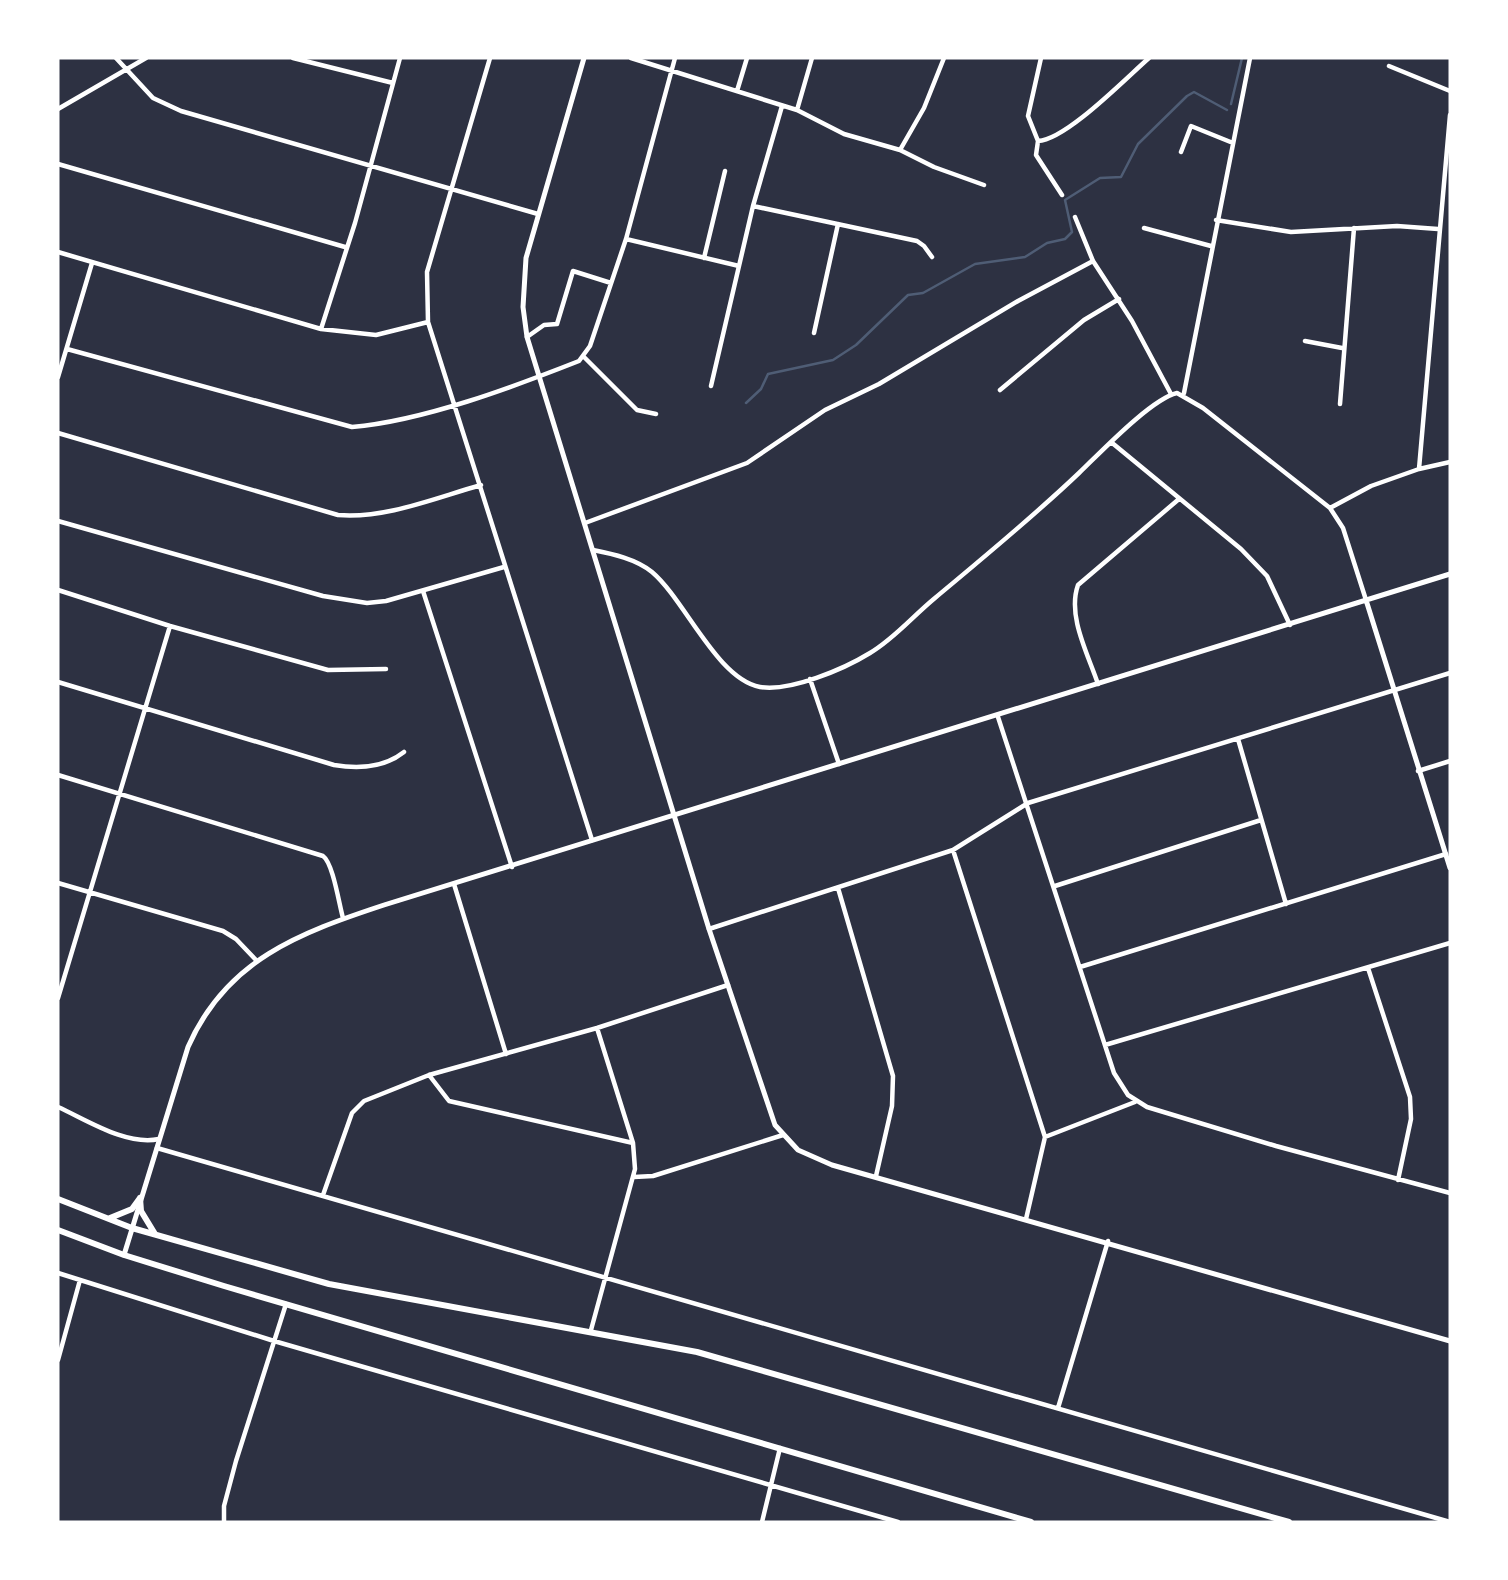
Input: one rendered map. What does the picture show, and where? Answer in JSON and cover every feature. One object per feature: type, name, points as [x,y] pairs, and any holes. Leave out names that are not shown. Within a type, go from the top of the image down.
[{"type":"main road","points":[[108,1219],[132,1209],[140,1198]]},
{"type":"main road","points":[[140,1198],[141,1211],[155,1235]]},
{"type":"main road","points":[[58,1199],[132,1228],[329,1284],[591,1330],[697,1352],[1289,1522]]},
{"type":"main road","points":[[58,1230],[124,1255],[285,1304],[1031,1522]]},
{"type":"street","points":[[116,58],[153,98],[181,111],[538,214]]},
{"type":"street","points":[[58,109],[146,58]]},
{"type":"street","points":[[293,58],[393,83]]},
{"type":"street","points":[[321,329],[371,166],[400,58]]},
{"type":"street","points":[[490,58],[427,272],[428,322],[592,841]]},
{"type":"street","points":[[584,58],[538,214],[522,279],[527,337],[709,929],[775,1125],[809,1156],[1450,1341]]},
{"type":"street","points":[[631,58],[797,110],[844,134],[900,150],[934,167],[984,185]]},
{"type":"street","points":[[66,349],[328,423],[352,427],[374,425],[455,403],[539,377],[584,357],[626,239],[675,58]]},
{"type":"street","points":[[737,91],[747,58]]},
{"type":"street","points":[[797,110],[812,58]]},
{"type":"street","points":[[900,150],[924,108],[944,58]]},
{"type":"street","points":[[1041,58],[1028,116],[1038,141],[1036,155],[1062,194]]},
{"type":"street","points":[[1038,141],[1045,141],[1078,122],[1149,58]]},
{"type":"street","points":[[1184,394],[1216,220],[1250,58]]},
{"type":"street","points":[[1389,66],[1450,92]]},
{"type":"street","points":[[711,386],[753,206],[782,106]]},
{"type":"street","points":[[1419,469],[1430,368],[1438,229],[1450,115]]},
{"type":"street","points":[[1181,152],[1191,126],[1233,143]]},
{"type":"street","points":[[58,164],[345,247]]},
{"type":"street","points":[[704,258],[725,171]]},
{"type":"street","points":[[753,206],[917,241],[932,257]]},
{"type":"street","points":[[1075,217],[1093,261],[1119,299],[1171,394]]},
{"type":"street","points":[[1216,220],[1278,232],[1397,226],[1438,229]]},
{"type":"street","points":[[814,333],[838,224]]},
{"type":"street","points":[[1144,228],[1211,246]]},
{"type":"street","points":[[1340,404],[1342,348],[1354,228]]},
{"type":"street","points":[[626,239],[739,265]]},
{"type":"street","points":[[58,252],[321,329],[376,335],[428,322]]},
{"type":"street","points":[[585,523],[747,463],[825,410],[879,384],[1018,301],[1093,261]]},
{"type":"street","points":[[58,377],[92,262]]},
{"type":"street","points":[[527,337],[544,325],[557,324],[573,271],[611,283]]},
{"type":"street","points":[[1000,390],[1077,325],[1119,299]]},
{"type":"street","points":[[1305,341],[1342,348]]},
{"type":"street","points":[[584,357],[637,410],[656,414]]},
{"type":"street","points":[[593,550],[630,560],[653,573],[722,661],[743,680],[767,688],[810,679],[847,665],[880,647],[1029,521],[1111,442],[1148,411],[1171,394],[1184,394],[1329,508],[1343,528],[1450,868]]},
{"type":"street","points":[[58,433],[338,515],[359,517],[381,513],[481,485]]},
{"type":"street","points":[[1111,442],[1179,499],[1213,523],[1267,576],[1290,625]]},
{"type":"street","points":[[1329,508],[1371,486],[1419,469],[1450,462]]},
{"type":"street","points":[[1098,684],[1075,613],[1073,598],[1078,585],[1179,499]]},
{"type":"street","points":[[58,520],[341,600],[386,601],[504,567]]},
{"type":"street","points":[[124,1255],[188,1047],[199,1022],[223,990],[256,960],[292,939],[343,918],[998,717],[1450,574]]},
{"type":"street","points":[[58,590],[170,626],[328,670],[386,669]]},
{"type":"street","points":[[423,591],[512,867]]},
{"type":"street","points":[[58,998],[170,626]]},
{"type":"street","points":[[709,929],[953,850],[1028,803],[1450,673]]},
{"type":"street","points":[[810,679],[840,766]]},
{"type":"street","points":[[58,682],[341,766],[379,764],[404,752]]},
{"type":"street","points":[[998,717],[1114,1073],[1135,1102],[1182,1119],[1450,1193]]},
{"type":"street","points":[[1238,739],[1286,904]]},
{"type":"street","points":[[1418,771],[1450,761]]},
{"type":"street","points":[[58,775],[323,856],[332,867],[335,891],[343,918]]},
{"type":"street","points":[[1055,886],[1261,820]]},
{"type":"street","points":[[953,850],[1045,1137],[1026,1219]]},
{"type":"street","points":[[1080,967],[1446,854]]},
{"type":"street","points":[[58,883],[223,931],[236,939],[256,960]]},
{"type":"street","points":[[454,884],[506,1054]]},
{"type":"street","points":[[838,888],[893,1076],[892,1105],[876,1176]]},
{"type":"street","points":[[1105,1045],[1450,943]]},
{"type":"street","points":[[1368,968],[1410,1097],[1411,1119],[1398,1180]]},
{"type":"street","points":[[323,1195],[354,1108],[364,1101],[429,1076],[597,1028],[727,985]]},
{"type":"street","points":[[591,1330],[634,1177],[633,1143],[597,1028]]},
{"type":"street","points":[[429,1076],[449,1101],[633,1143]]},
{"type":"street","points":[[1045,1137],[1135,1102]]},
{"type":"street","points":[[58,1107],[127,1137],[140,1140],[159,1139]]},
{"type":"street","points":[[634,1177],[653,1176],[783,1135]]},
{"type":"street","points":[[156,1148],[1450,1522]]},
{"type":"street","points":[[1058,1408],[1108,1241]]},
{"type":"street","points":[[58,1273],[274,1341],[898,1522]]},
{"type":"street","points":[[58,1360],[80,1280]]},
{"type":"street","points":[[223,1522],[226,1496],[285,1304]]},
{"type":"street","points":[[762,1522],[779,1448]]},
{"type":"waterway","points":[[1231,104],[1242,58]]},
{"type":"waterway","points":[[746,403],[761,389],[768,374],[833,360],[856,345],[908,295],[923,293],[975,264],[1025,257],[1047,243],[1065,239],[1072,232],[1065,200],[1100,178],[1121,177],[1138,144],[1187,96],[1194,92],[1227,110]]}]
